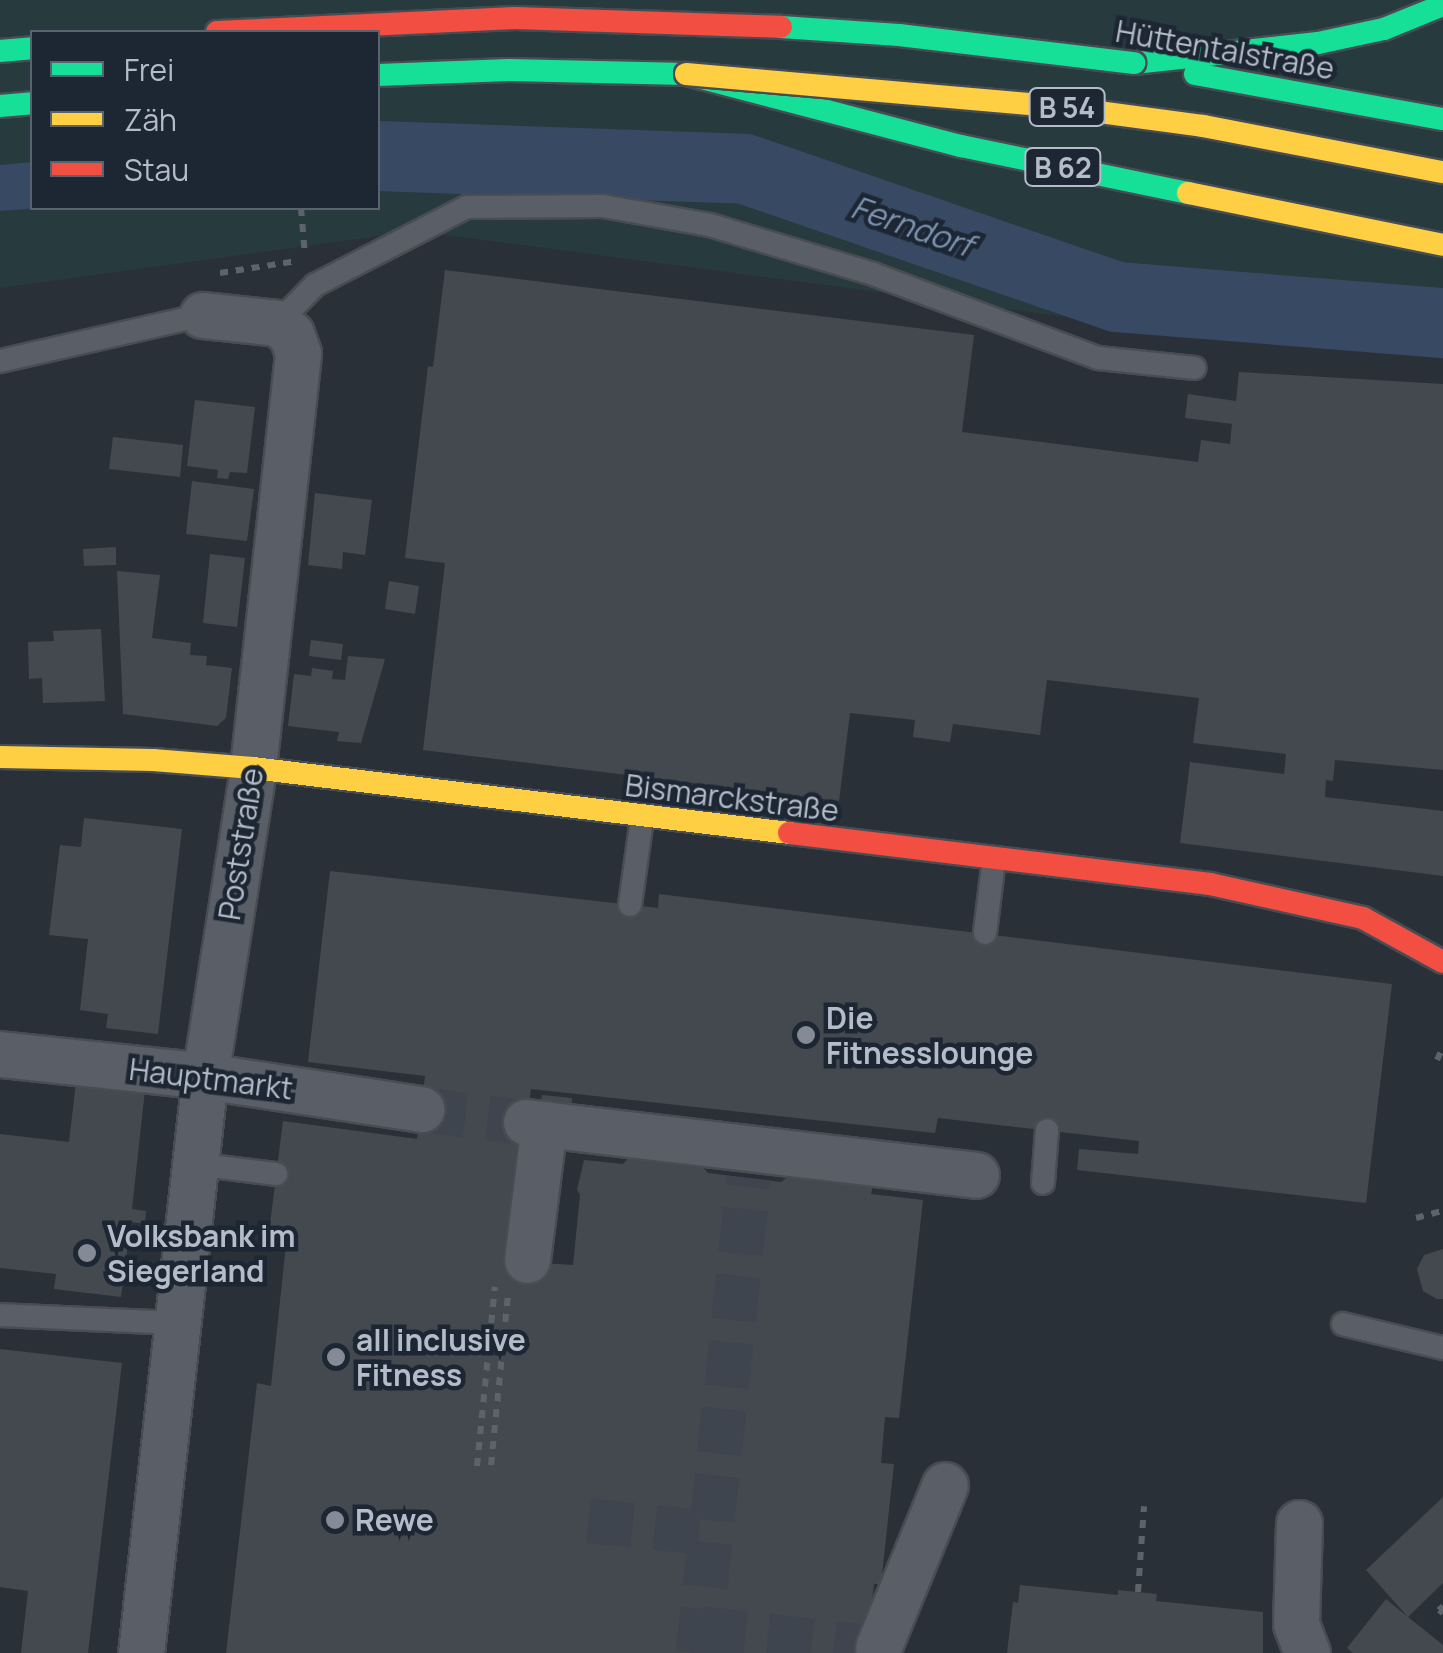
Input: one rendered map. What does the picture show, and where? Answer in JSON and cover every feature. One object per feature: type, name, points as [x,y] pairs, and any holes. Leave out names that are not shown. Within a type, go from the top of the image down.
[{"type":"main road","name":"B 54","points":[[1134,63],[1318,43],[1384,29],[1438,8]]},
{"type":"main road","name":"Hüttentalstraße","points":[[260,30],[515,18],[692,21],[899,35],[1134,63],[1443,119]]},
{"type":"main road","points":[[0,51],[30,48]]},
{"type":"main road","name":"B 54","points":[[380,75],[509,70],[686,74],[1054,106],[1203,126],[1443,172]]},
{"type":"main road","name":"B 62","points":[[686,74],[961,146],[1443,245]]},
{"type":"main road","points":[[0,106],[30,103]]},
{"type":"main road","name":"Bismarckstraße","points":[[0,757],[153,760],[253,768],[642,818],[929,842],[994,859],[1210,884],[1363,918],[1443,962]]},
{"type":"street","points":[[202,316],[278,323]]},
{"type":"street","name":"Poststraße","points":[[140,1653],[205,1076],[253,768],[298,353],[291,334],[278,323]]},
{"type":"street","name":"Hauptmarkt","points":[[0,1054],[205,1076],[421,1109]]},
{"type":"street","points":[[507,1282],[535,1123],[610,1114],[751,1164],[976,1175]]},
{"type":"street","points":[[878,1648],[945,1485]]},
{"type":"street","points":[[1298,1523],[1296,1624],[1306,1653]]},
{"type":"lane","points":[[278,323],[316,285],[467,207],[603,206],[710,225],[873,274],[1098,358],[1194,368]]},
{"type":"lane","points":[[0,361],[202,316]]},
{"type":"lane","points":[[630,905],[642,818]]},
{"type":"lane","points":[[985,933],[994,859]]},
{"type":"lane","points":[[1043,1183],[1047,1130]]},
{"type":"lane","points":[[194,1164],[276,1174]]},
{"type":"lane","points":[[0,1315],[176,1323]]},
{"type":"lane","points":[[1343,1324],[1441,1347]]},
{"type":"path","points":[[301,210],[306,260]]},
{"type":"path","points":[[1437,1060],[1443,1047]]},
{"type":"path","points":[[1416,1218],[1443,1210]]},
{"type":"path","points":[[507,1282],[484,1465],[507,1282]]},
{"type":"path","points":[[1138,1592],[1144,1506]]},
{"type":"green space","points":[[0,0],[1443,0],[1443,346],[1158,329],[416,231],[0,288]]},
{"type":"water","points":[[30,162],[30,209],[0,211],[0,165]]},
{"type":"building","points":[[445,270],[974,335],[962,432],[1198,462],[1201,440],[1230,444],[1232,424],[1185,418],[1188,394],[1236,401],[1239,372],[1443,384],[1443,770],[1335,760],[1333,781],[1326,780],[1325,797],[1443,811],[1443,876],[1180,843],[1190,762],[1284,774],[1286,754],[1193,743],[1199,698],[1047,680],[1040,735],[953,724],[950,742],[913,737],[915,720],[850,713],[839,801],[423,750],[445,563],[405,558],[428,366],[433,367]]},
{"type":"building","points":[[195,400],[255,407],[247,473],[230,472],[228,479],[217,478],[218,470],[187,466]]},
{"type":"building","points":[[113,437],[183,445],[180,477],[109,469]]},
{"type":"building","points":[[192,481],[254,489],[247,541],[186,534]]},
{"type":"building","points":[[315,493],[372,500],[365,555],[343,552],[342,569],[308,565]]},
{"type":"building","points":[[116,547],[116,565],[84,566],[83,549]]},
{"type":"building","points":[[210,554],[245,558],[237,627],[203,623]]},
{"type":"building","points":[[117,571],[160,575],[152,638],[191,643],[190,655],[207,656],[206,665],[232,668],[226,718],[217,726],[123,714]]},
{"type":"building","points":[[389,581],[419,586],[415,614],[385,609]]},
{"type":"building","points":[[101,629],[105,701],[43,703],[42,678],[29,679],[28,642],[54,641],[53,631]]},
{"type":"building","points":[[311,640],[343,644],[341,660],[309,656]]},
{"type":"building","points":[[348,656],[385,659],[361,743],[337,741],[339,732],[288,726],[294,674],[311,676],[312,668],[333,671],[332,679],[345,680]]},
{"type":"building","points":[[84,818],[182,829],[158,1034],[106,1028],[108,1014],[80,1010],[88,939],[49,935],[60,845],[81,847]]},
{"type":"building","points":[[330,871],[658,908],[659,894],[1392,984],[1366,1203],[1077,1170],[1079,1149],[1138,1154],[1139,1141],[938,1118],[935,1133],[531,1089],[508,1261],[573,1265],[580,1195],[577,1190],[584,1160],[623,1164],[630,1156],[701,1165],[708,1173],[781,1182],[789,1176],[873,1185],[871,1194],[923,1200],[899,1418],[885,1417],[881,1463],[894,1464],[881,1584],[874,1584],[868,1636],[877,1653],[226,1653],[257,1383],[271,1386],[287,1235],[269,1232],[283,1121],[417,1139],[425,1076],[308,1062]]},
{"type":"building","points":[[76,1082],[145,1090],[132,1209],[146,1211],[145,1224],[131,1222],[121,1297],[54,1289],[56,1274],[0,1268],[0,1134],[69,1142]]},
{"type":"building","points":[[542,1095],[572,1098],[571,1109],[540,1107]]},
{"type":"building","points":[[1443,1249],[1443,1299],[1437,1299],[1423,1291],[1417,1269],[1424,1255]]},
{"type":"building","points":[[0,1349],[122,1363],[88,1653],[21,1653],[28,1591],[0,1587]]},
{"type":"building","points":[[1443,1497],[1443,1583],[1408,1617],[1366,1570]]},
{"type":"building","points":[[1020,1585],[1118,1595],[1118,1590],[1157,1594],[1156,1601],[1263,1612],[1263,1653],[1007,1653],[1013,1602],[1018,1603]]},
{"type":"building","points":[[1386,1599],[1443,1645],[1443,1653],[1353,1653],[1347,1648]]},
{"type":"waterway","name":"Ferndorf","points":[[380,156],[745,169],[1117,297],[1443,323]]},
{"type":"tunnel","points":[[421,1109],[526,1122]]},
{"type":"tunnel","points":[[698,1653],[749,1178]]},
{"type":"tunnel","points":[[588,1520],[711,1533]]},
{"type":"tunnel","points":[[701,1628],[878,1648]]},
{"type":"traffic: fast","points":[[1134,63],[1318,43],[1384,29],[1443,5]]},
{"type":"traffic: fast","points":[[781,27],[899,35],[1134,63]]},
{"type":"traffic: fast","points":[[0,51],[30,48]]},
{"type":"traffic: fast","points":[[380,75],[509,70],[686,74],[961,146],[1188,193]]},
{"type":"traffic: fast","points":[[1195,74],[1443,119]]},
{"type":"traffic: fast","points":[[0,106],[30,103]]},
{"type":"traffic: slow","points":[[686,74],[1055,106],[1203,126],[1443,172]]},
{"type":"traffic: slow","points":[[1188,193],[1443,245]]},
{"type":"traffic: slow","points":[[0,757],[153,760],[253,768],[789,833]]},
{"type":"traffic: jam","points":[[260,30],[515,18],[781,27]]},
{"type":"traffic: jam","points":[[789,833],[1210,884],[1363,918],[1443,962]]},
{"type":"place","name":"Die Fitnesslounge","points":[[806,1035]]},
{"type":"place","name":"Volksbank im Siegerland","points":[[87,1253]]},
{"type":"place","name":"all inclusive Fitness","points":[[336,1357]]},
{"type":"place","name":"Rewe","points":[[335,1520]]}]
